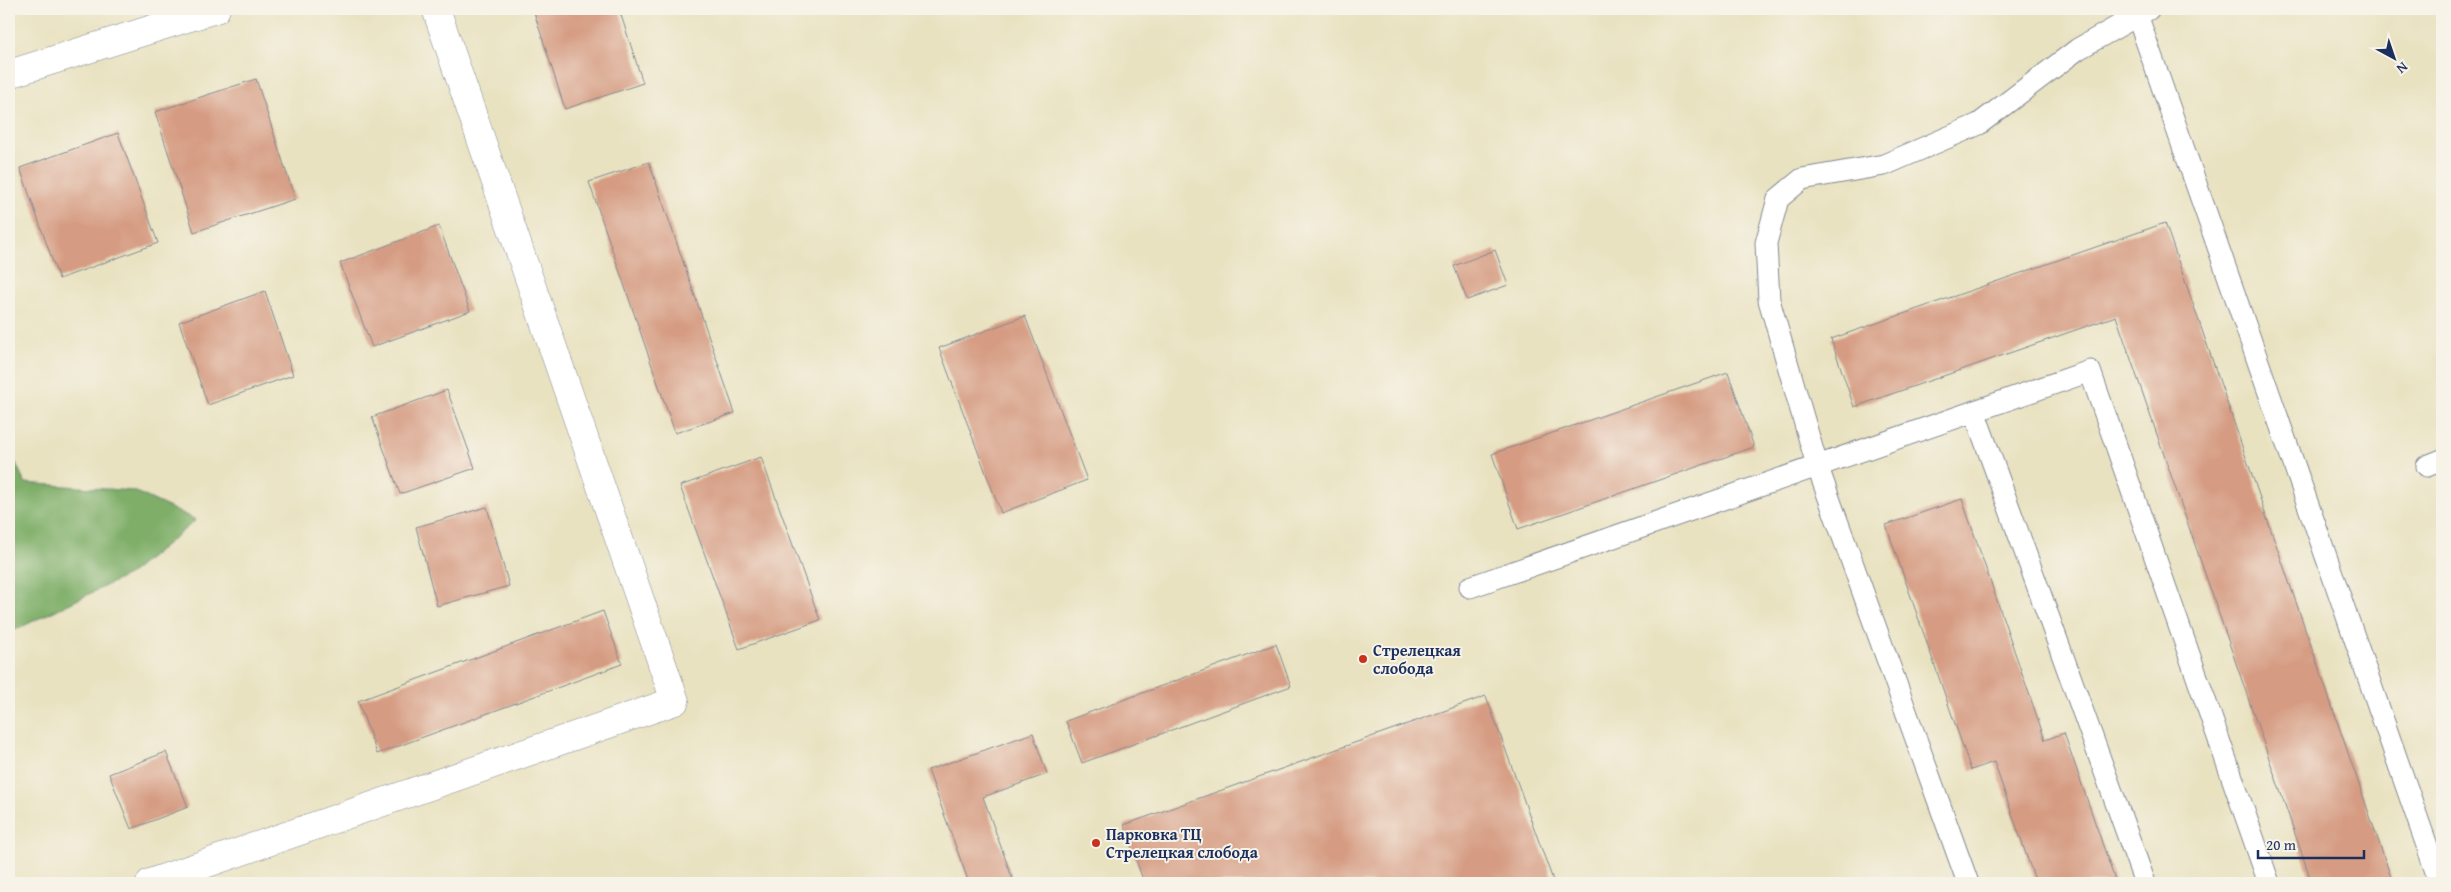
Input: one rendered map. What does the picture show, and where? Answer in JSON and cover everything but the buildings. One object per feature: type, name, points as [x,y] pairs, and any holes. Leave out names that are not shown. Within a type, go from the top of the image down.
[{"type":"street","points":[[9,74],[216,9]]},
{"type":"street","points":[[150,883],[675,701],[436,9]]},
{"type":"lane","points":[[1968,883],[1817,465],[1769,300],[1766,243],[1778,199],[1802,179],[1884,165],[1979,124],[2078,50],[2140,11],[2440,883]]},
{"type":"lane","points":[[1470,587],[2090,371],[2269,883]]},
{"type":"lane","points":[[1974,411],[2145,883]]},
{"type":"green space","points":[[9,448],[25,483],[134,491],[196,520],[130,574],[9,633]]},
{"type":"place","name":"Стрелецкая слобода","points":[[1363,659]]},
{"type":"place","name":"Парковка ТЦ Стрелецкая слобода","points":[[1096,843]]}]
